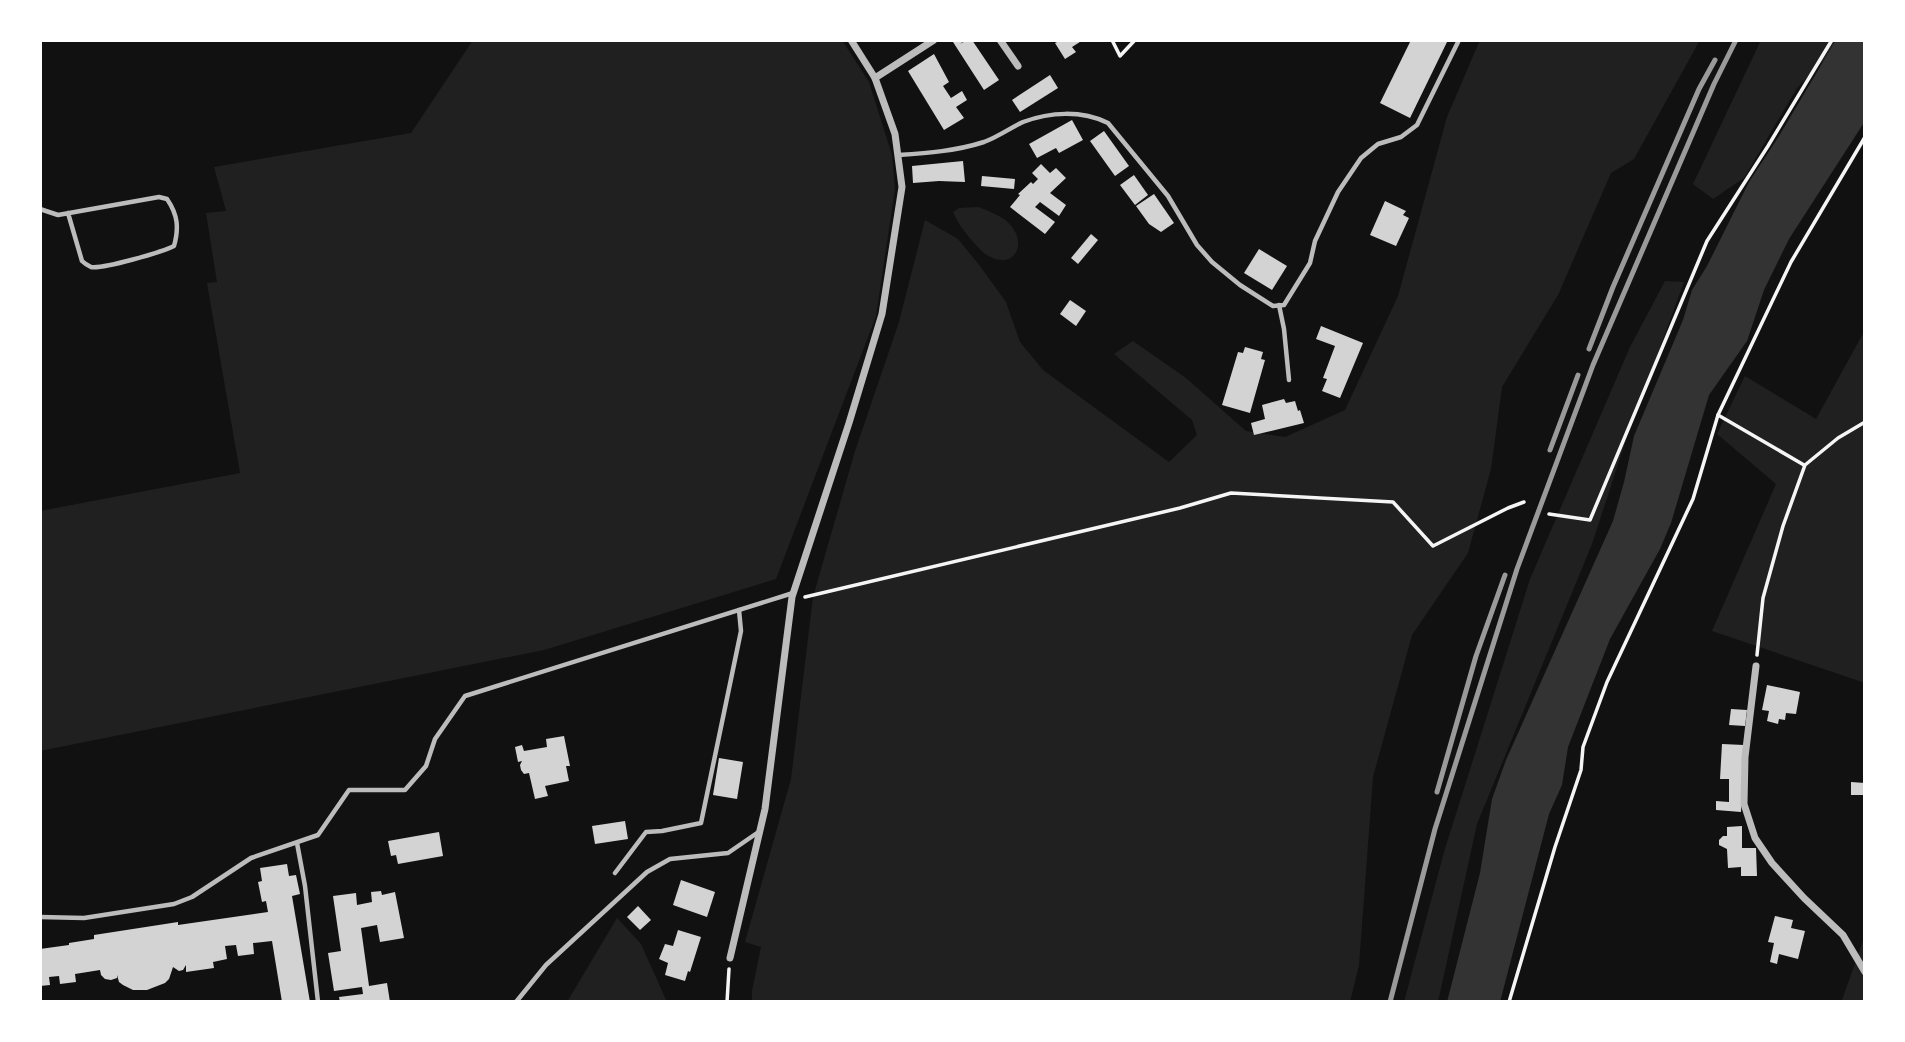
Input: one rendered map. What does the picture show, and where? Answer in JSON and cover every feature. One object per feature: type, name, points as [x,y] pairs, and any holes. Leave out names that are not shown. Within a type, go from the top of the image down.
[{"type":"street","points":[[730,958],[765,809],[793,595],[882,314],[902,187],[895,134],[875,78],[851,40]]},
{"type":"street","points":[[875,78],[934,40]]},
{"type":"street","points":[[1000,40],[1018,66]]},
{"type":"street","points":[[1756,666],[1745,757],[1744,804],[1755,838],[1772,863],[1843,935],[1865,972]]},
{"type":"lane","points":[[898,155],[950,151],[986,141],[1045,115],[1067,113],[1097,117],[1108,123],[1168,196],[1197,245],[1212,262],[1240,285],[1273,306],[1284,305],[1310,262],[1315,241],[1338,192],[1361,158],[1378,144],[1401,136],[1417,125],[1459,40]]},
{"type":"lane","points":[[40,209],[58,215],[68,213],[159,197],[167,199],[173,207],[178,231],[174,246],[164,251],[90,267],[82,261],[68,213]]},
{"type":"lane","points":[[1279,305],[1289,380]]},
{"type":"lane","points":[[40,917],[84,918],[174,905],[251,858],[318,835],[349,790],[405,790],[426,766],[435,739],[466,696],[793,595]]},
{"type":"lane","points":[[615,873],[646,832],[701,823],[741,631],[739,610]]},
{"type":"lane","points":[[516,1002],[546,965],[647,872],[670,859],[728,853],[760,830]]},
{"type":"lane","points":[[297,843],[305,886],[318,1002]]},
{"type":"path","points":[[1112,40],[1120,56],[1135,40]]},
{"type":"path","points":[[1549,514],[1590,520],[1707,240],[1832,40]]},
{"type":"path","points":[[1509,1002],[1581,769],[1583,747],[1607,682],[1693,499],[1718,415],[1791,262],[1865,137]]},
{"type":"path","points":[[1718,415],[1805,466]]},
{"type":"path","points":[[1756,666],[1763,598],[1783,526],[1805,466],[1838,438],[1865,422]]},
{"type":"path","points":[[793,595],[806,597],[1180,508],[1231,493],[1394,502],[1433,546],[1524,502]]},
{"type":"path","points":[[727,1002],[730,958]]},
{"type":"shaded area","points":[[473,40],[842,40],[869,82],[892,155],[895,189],[876,316],[776,579],[544,650],[40,751],[40,511],[240,473],[207,283],[217,282],[206,213],[226,211],[214,167],[411,133]]},
{"type":"shaded area","points":[[1480,40],[1700,40],[1634,159],[1611,173],[1558,295],[1502,387],[1491,469],[1468,553],[1412,635],[1373,777],[1359,965],[1350,1002],[752,1002],[761,947],[745,942],[791,779],[813,597],[855,451],[899,322],[925,220],[958,239],[980,266],[1006,302],[1020,342],[1043,370],[1169,462],[1197,435],[1192,420],[1114,354],[1133,341],[1186,378],[1246,431],[1285,437],[1345,410],[1398,296],[1447,117]]},
{"type":"shaded area","points":[[1761,40],[1844,40],[1797,88],[1744,178],[1713,199],[1693,184]]},
{"type":"shaded area","points":[[1836,40],[1865,40],[1865,121],[1789,239],[1764,290],[1747,341],[1709,395],[1671,523],[1660,549],[1610,639],[1568,747],[1562,785],[1549,814],[1500,1002],[1447,1002],[1480,873],[1492,799],[1506,760],[1613,521],[1634,436],[1683,320],[1692,290],[1749,182]]},
{"type":"shaded area","points":[[978,207],[1001,217],[1012,227],[1018,244],[1012,257],[1006,260],[997,259],[984,253],[966,233],[953,212],[959,208]]},
{"type":"shaded area","points":[[1665,281],[1684,282],[1626,440],[1592,544],[1477,824],[1438,1002],[1404,1002],[1444,852],[1530,579],[1630,347]]},
{"type":"shaded area","points":[[1865,330],[1865,683],[1712,631],[1776,484],[1717,434],[1745,376],[1816,419]]},
{"type":"shaded area","points":[[617,918],[641,944],[667,1002],[567,1002]]},
{"type":"shaded area","points":[[1865,935],[1865,1002],[1839,1002],[1842,1000]]},
{"type":"building","points":[[965,40],[960,44],[972,40],[999,80],[984,90],[953,42]]},
{"type":"building","points":[[1056,40],[1083,40],[1072,47],[1076,52],[1065,59],[1055,43]]},
{"type":"building","points":[[1411,40],[1448,40],[1410,118],[1380,103]]},
{"type":"building","points":[[934,54],[949,82],[943,86],[951,98],[962,91],[967,100],[956,107],[964,118],[944,130],[908,71]]},
{"type":"building","points":[[1050,75],[1058,88],[1020,112],[1012,100]]},
{"type":"building","points":[[1072,120],[1083,140],[1059,153],[1056,148],[1037,158],[1029,144]]},
{"type":"building","points":[[1104,131],[1129,166],[1115,176],[1090,141]]},
{"type":"building","points":[[963,161],[965,182],[913,183],[912,166]]},
{"type":"building","points":[[1041,164],[1050,173],[1056,168],[1066,178],[1050,193],[1066,205],[1059,216],[1040,202],[1035,207],[1055,222],[1045,234],[1010,207],[1020,195],[1018,194],[1038,179],[1032,173]]},
{"type":"building","points":[[1134,175],[1148,195],[1135,205],[1120,185]]},
{"type":"building","points":[[982,176],[1015,179],[1014,189],[981,186]]},
{"type":"building","points":[[1154,194],[1174,223],[1161,232],[1149,224],[1136,206]]},
{"type":"building","points":[[1385,201],[1406,211],[1403,215],[1409,218],[1396,246],[1370,235]]},
{"type":"building","points":[[1091,234],[1098,240],[1078,264],[1071,258]]},
{"type":"building","points":[[1259,249],[1287,266],[1272,290],[1244,273]]},
{"type":"building","points":[[1070,300],[1086,311],[1076,326],[1060,314]]},
{"type":"building","points":[[1321,326],[1363,343],[1340,398],[1322,391],[1327,379],[1323,378],[1335,346],[1316,339]]},
{"type":"building","points":[[1245,347],[1263,352],[1261,359],[1265,360],[1250,413],[1222,405],[1238,352],[1243,353]]},
{"type":"building","points":[[1284,399],[1286,403],[1295,401],[1304,423],[1254,435],[1251,423],[1265,419],[1262,405]]},
{"type":"building","points":[[1767,685],[1800,692],[1796,714],[1786,713],[1785,720],[1779,719],[1778,724],[1767,721],[1769,711],[1762,710]]},
{"type":"building","points":[[1731,709],[1747,710],[1745,726],[1729,725]]},
{"type":"building","points":[[564,736],[570,766],[566,766],[569,781],[545,786],[548,796],[535,799],[529,773],[524,774],[521,770],[522,761],[518,762],[515,747],[522,745],[524,751],[547,747],[546,739]]},
{"type":"building","points":[[1722,744],[1744,745],[1741,812],[1716,810],[1716,801],[1729,802],[1729,779],[1720,779]]},
{"type":"building","points":[[719,758],[743,762],[737,799],[713,795]]},
{"type":"building","points":[[1851,782],[1865,783],[1865,795],[1851,795]]},
{"type":"building","points":[[625,821],[628,839],[595,844],[592,826]]},
{"type":"building","points":[[1742,826],[1742,848],[1756,848],[1757,876],[1741,876],[1741,867],[1728,868],[1727,849],[1719,845],[1719,840],[1727,836],[1727,827]]},
{"type":"building","points":[[439,832],[443,856],[398,864],[396,855],[391,856],[388,841]]},
{"type":"building","points":[[287,864],[289,876],[296,875],[300,894],[292,896],[310,1002],[282,1002],[272,941],[253,943],[254,954],[238,956],[236,945],[225,946],[227,959],[213,962],[214,968],[186,972],[186,965],[179,971],[173,967],[165,983],[147,990],[133,990],[123,985],[117,975],[117,978],[111,980],[105,979],[100,970],[75,974],[76,982],[60,984],[59,976],[49,977],[50,985],[40,986],[40,949],[94,939],[94,935],[268,912],[266,901],[262,902],[258,882],[262,881],[260,868]]},
{"type":"building","points":[[681,880],[715,892],[707,917],[673,905]]},
{"type":"building","points":[[381,891],[382,895],[395,892],[404,938],[380,942],[377,925],[361,928],[369,986],[387,983],[390,1002],[340,1002],[339,997],[363,994],[362,987],[334,991],[328,953],[341,951],[333,896],[356,893],[357,905],[372,902],[371,892]]},
{"type":"building","points":[[638,906],[651,920],[640,930],[627,917]]},
{"type":"building","points":[[1775,916],[1793,920],[1791,928],[1805,931],[1798,959],[1779,954],[1777,964],[1770,962],[1774,943],[1768,942]]},
{"type":"building","points":[[678,930],[701,937],[685,981],[665,975],[668,963],[659,959],[665,944],[673,946]]},
{"type":"railway","points":[[1390,1002],[1435,829],[1517,569],[1593,365],[1714,84],[1736,40]]},
{"type":"railway","points":[[1589,349],[1699,89],[1715,60]]},
{"type":"railway","points":[[1550,450],[1578,375]]},
{"type":"railway","points":[[1437,792],[1476,656],[1505,575]]}]
